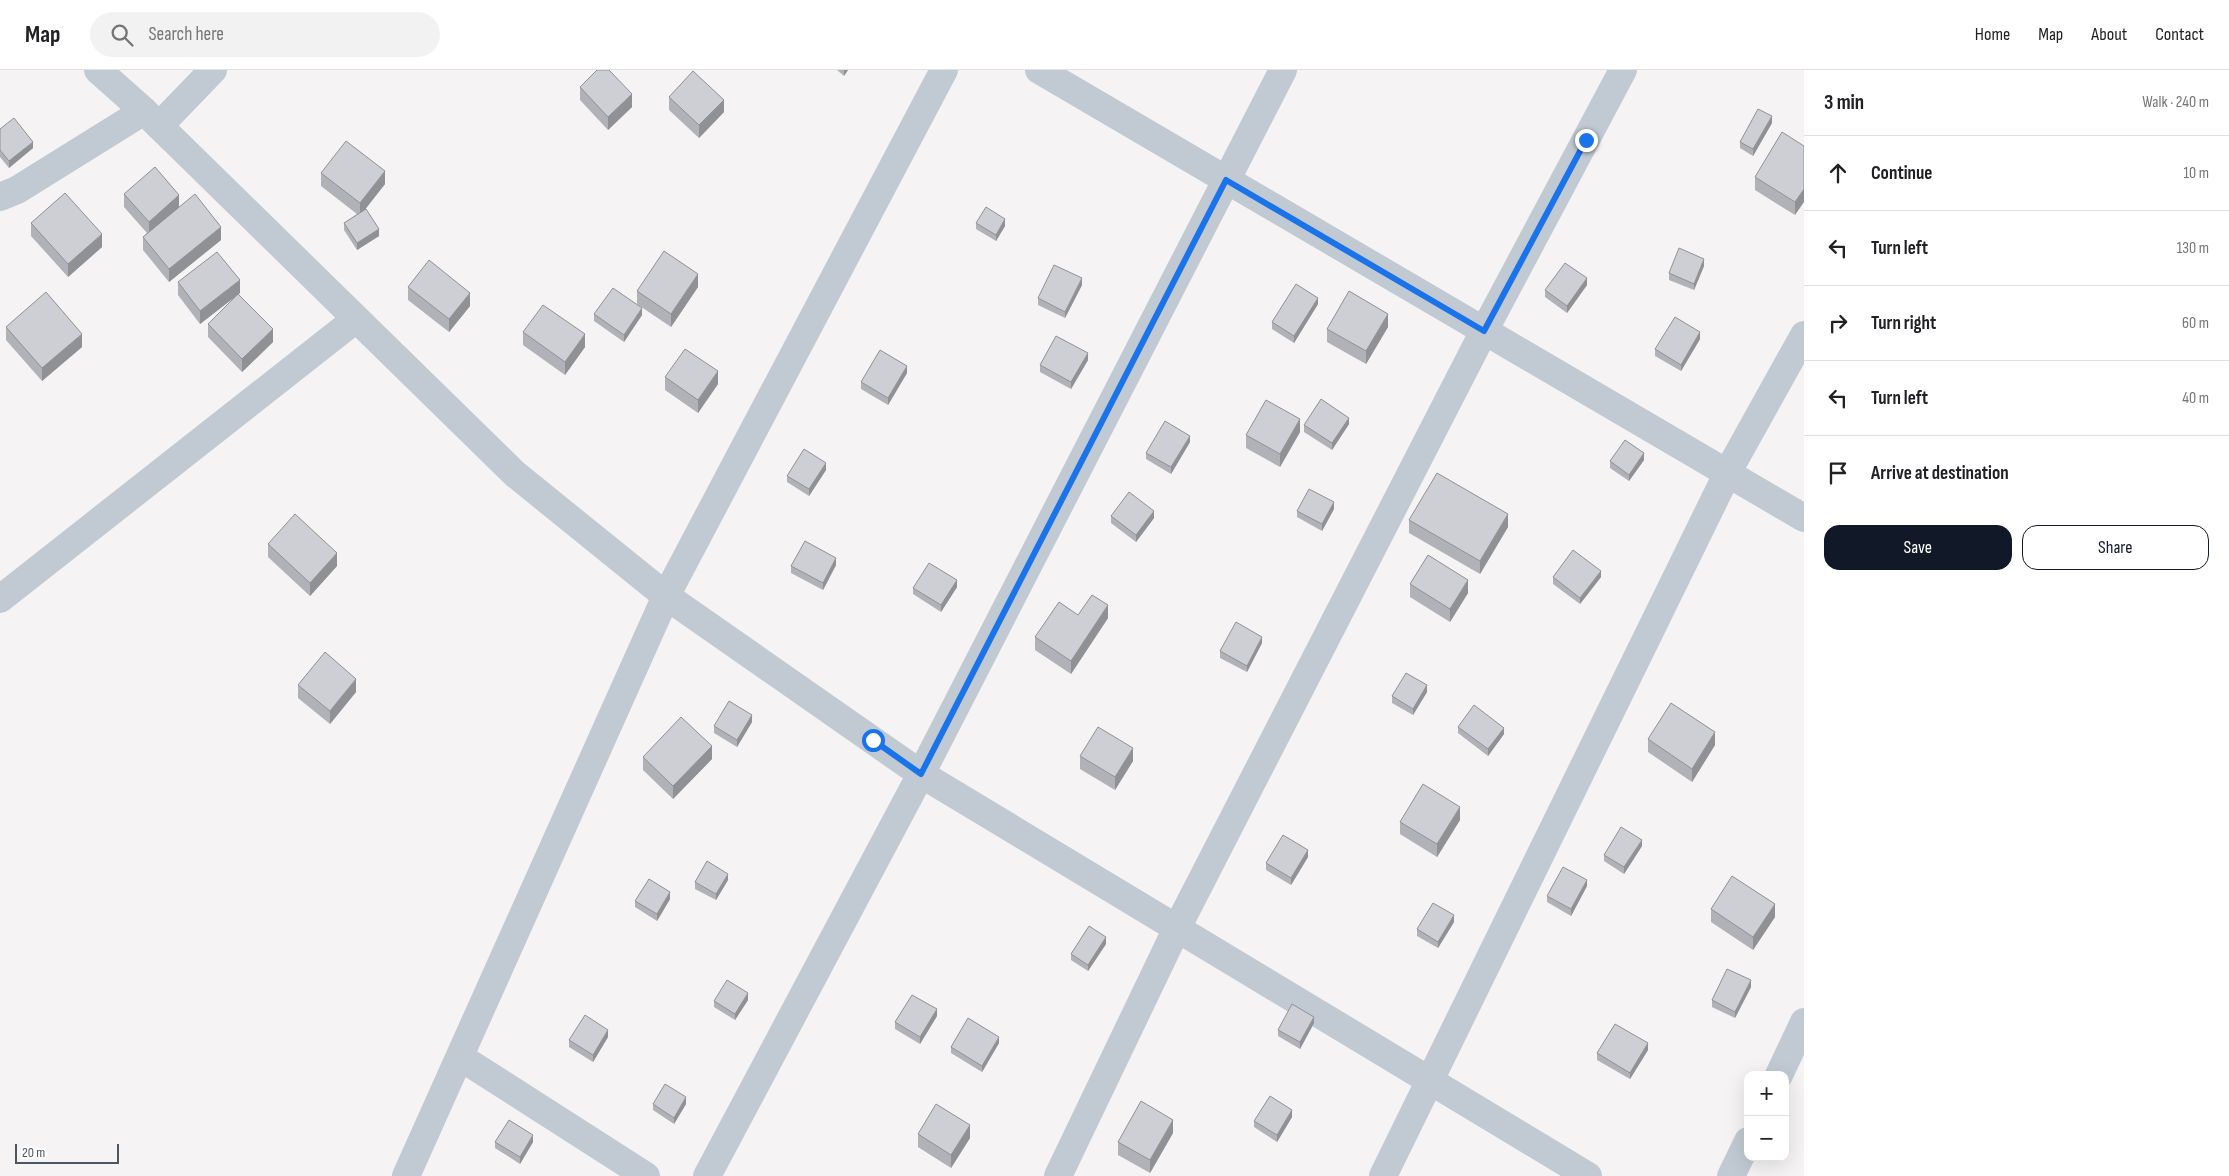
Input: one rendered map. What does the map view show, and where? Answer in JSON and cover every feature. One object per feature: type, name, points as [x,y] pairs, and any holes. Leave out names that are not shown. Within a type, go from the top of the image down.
[{"type":"street","points":[[98,70],[151,118],[514,474],[666,596],[921,774],[1588,1176]]},
{"type":"street","points":[[0,197],[17,190],[151,118],[213,70]]},
{"type":"street","points":[[406,1176],[666,596],[944,70]]},
{"type":"street","points":[[1039,70],[1804,518]]},
{"type":"street","points":[[707,1176],[921,774],[1283,70]]},
{"type":"street","points":[[1058,1176],[1177,928],[1484,331],[1623,70]]},
{"type":"street","points":[[0,600],[356,319]]},
{"type":"street","points":[[1382,1176],[1728,474],[1804,334]]},
{"type":"street","points":[[1781,1071],[1804,1022]]},
{"type":"street","points":[[460,1057],[646,1176]]},
{"type":"street","points":[[1731,1176],[1744,1149]]},
{"type":"building","points":[[597,70],[609,70],[632,94],[608,117],[580,87]]},
{"type":"building","points":[[693,71],[724,100],[699,125],[669,97]]},
{"type":"building","points":[[1758,109],[1772,116],[1753,149],[1740,142]]},
{"type":"building","points":[[14,118],[33,142],[9,161],[0,150],[0,129]]},
{"type":"building","points":[[1782,132],[1804,146],[1804,189],[1795,202],[1755,177]]},
{"type":"building","points":[[346,141],[385,171],[360,203],[321,173]]},
{"type":"building","points":[[155,167],[179,195],[149,222],[124,194]]},
{"type":"building","points":[[65,193],[102,234],[68,264],[31,223]]},
{"type":"building","points":[[195,194],[221,227],[169,269],[143,237]]},
{"type":"building","points":[[986,207],[1005,219],[996,235],[976,223]]},
{"type":"building","points":[[366,209],[379,229],[357,243],[344,223]]},
{"type":"building","points":[[1679,248],[1704,259],[1694,284],[1669,273]]},
{"type":"building","points":[[664,251],[698,274],[671,314],[637,291]]},
{"type":"building","points":[[217,252],[240,280],[200,311],[178,282]]},
{"type":"building","points":[[429,260],[470,293],[449,319],[408,287]]},
{"type":"building","points":[[1565,263],[1587,278],[1567,306],[1545,290]]},
{"type":"building","points":[[1054,265],[1082,278],[1065,312],[1038,298]]},
{"type":"building","points":[[1296,284],[1318,298],[1294,336],[1272,322]]},
{"type":"building","points":[[613,288],[642,308],[624,335],[594,314]]},
{"type":"building","points":[[1349,291],[1388,314],[1366,351],[1327,329]]},
{"type":"building","points":[[46,292],[82,334],[42,368],[6,327]]},
{"type":"building","points":[[238,294],[273,329],[242,359],[208,324]]},
{"type":"building","points":[[543,305],[585,334],[565,362],[523,332]]},
{"type":"building","points":[[1675,317],[1700,332],[1681,365],[1655,349]]},
{"type":"building","points":[[1056,336],[1088,353],[1071,382],[1040,365]]},
{"type":"building","points":[[685,349],[718,371],[698,400],[665,377]]},
{"type":"building","points":[[880,350],[907,366],[888,398],[861,382]]},
{"type":"building","points":[[1321,399],[1349,418],[1332,443],[1304,425]]},
{"type":"building","points":[[1266,400],[1300,419],[1280,454],[1246,435]]},
{"type":"building","points":[[1165,421],[1190,436],[1171,467],[1146,453]]},
{"type":"building","points":[[1625,440],[1644,453],[1629,475],[1610,461]]},
{"type":"building","points":[[804,449],[826,463],[809,489],[787,476]]},
{"type":"building","points":[[1437,473],[1508,514],[1480,561],[1409,520]]},
{"type":"building","points":[[1309,489],[1334,502],[1322,524],[1297,511]]},
{"type":"building","points":[[1129,492],[1154,511],[1136,535],[1111,516]]},
{"type":"building","points":[[295,514],[337,553],[310,583],[268,544]]},
{"type":"building","points":[[805,541],[836,558],[823,583],[791,566]]},
{"type":"building","points":[[1573,550],[1601,571],[1580,598],[1553,577]]},
{"type":"building","points":[[1428,555],[1468,580],[1450,609],[1410,584]]},
{"type":"building","points":[[929,563],[957,580],[941,605],[913,588]]},
{"type":"building","points":[[1092,595],[1108,605],[1071,661],[1035,637],[1059,602],[1078,615]]},
{"type":"building","points":[[1236,622],[1262,637],[1247,666],[1220,651]]},
{"type":"building","points":[[325,652],[356,679],[330,711],[298,685]]},
{"type":"building","points":[[1406,673],[1427,685],[1413,709],[1392,696]]},
{"type":"building","points":[[729,701],[752,715],[737,740],[714,726]]},
{"type":"building","points":[[1671,703],[1715,732],[1692,769],[1648,739]]},
{"type":"building","points":[[1474,705],[1504,728],[1488,749],[1458,727]]},
{"type":"building","points":[[681,717],[712,746],[673,786],[643,757]]},
{"type":"building","points":[[1098,727],[1133,748],[1115,777],[1080,756]]},
{"type":"building","points":[[1423,784],[1460,807],[1437,844],[1400,822]]},
{"type":"building","points":[[1621,827],[1642,840],[1624,867],[1604,855]]},
{"type":"building","points":[[1283,835],[1308,850],[1291,878],[1266,863]]},
{"type":"building","points":[[707,861],[728,874],[716,894],[695,882]]},
{"type":"building","points":[[1563,867],[1587,880],[1571,909],[1547,896]]},
{"type":"building","points":[[1732,876],[1775,904],[1753,937],[1711,909]]},
{"type":"building","points":[[649,879],[670,892],[657,914],[635,901]]},
{"type":"building","points":[[1433,903],[1454,915],[1438,942],[1417,929]]},
{"type":"building","points":[[1089,926],[1106,937],[1088,965],[1071,954]]},
{"type":"building","points":[[1727,969],[1751,980],[1735,1012],[1712,1000]]},
{"type":"building","points":[[727,980],[748,993],[735,1014],[714,1001]]},
{"type":"building","points":[[912,995],[937,1009],[920,1037],[895,1022]]},
{"type":"building","points":[[1292,1004],[1314,1017],[1300,1042],[1278,1030]]},
{"type":"building","points":[[585,1015],[608,1030],[593,1055],[569,1040]]},
{"type":"building","points":[[968,1018],[999,1037],[982,1066],[951,1047]]},
{"type":"building","points":[[1615,1024],[1648,1043],[1630,1073],[1597,1053]]},
{"type":"building","points":[[665,1084],[686,1097],[674,1118],[653,1104]]},
{"type":"building","points":[[1270,1096],[1292,1110],[1277,1135],[1254,1121]]},
{"type":"building","points":[[1141,1101],[1173,1120],[1150,1160],[1118,1142]]},
{"type":"building","points":[[936,1104],[970,1125],[951,1155],[918,1134]]},
{"type":"building","points":[[509,1120],[533,1135],[520,1157],[495,1142]]},
{"type":"route","points":[[873,740],[921,774],[1226,180],[1484,331],[1586,140]]}]
